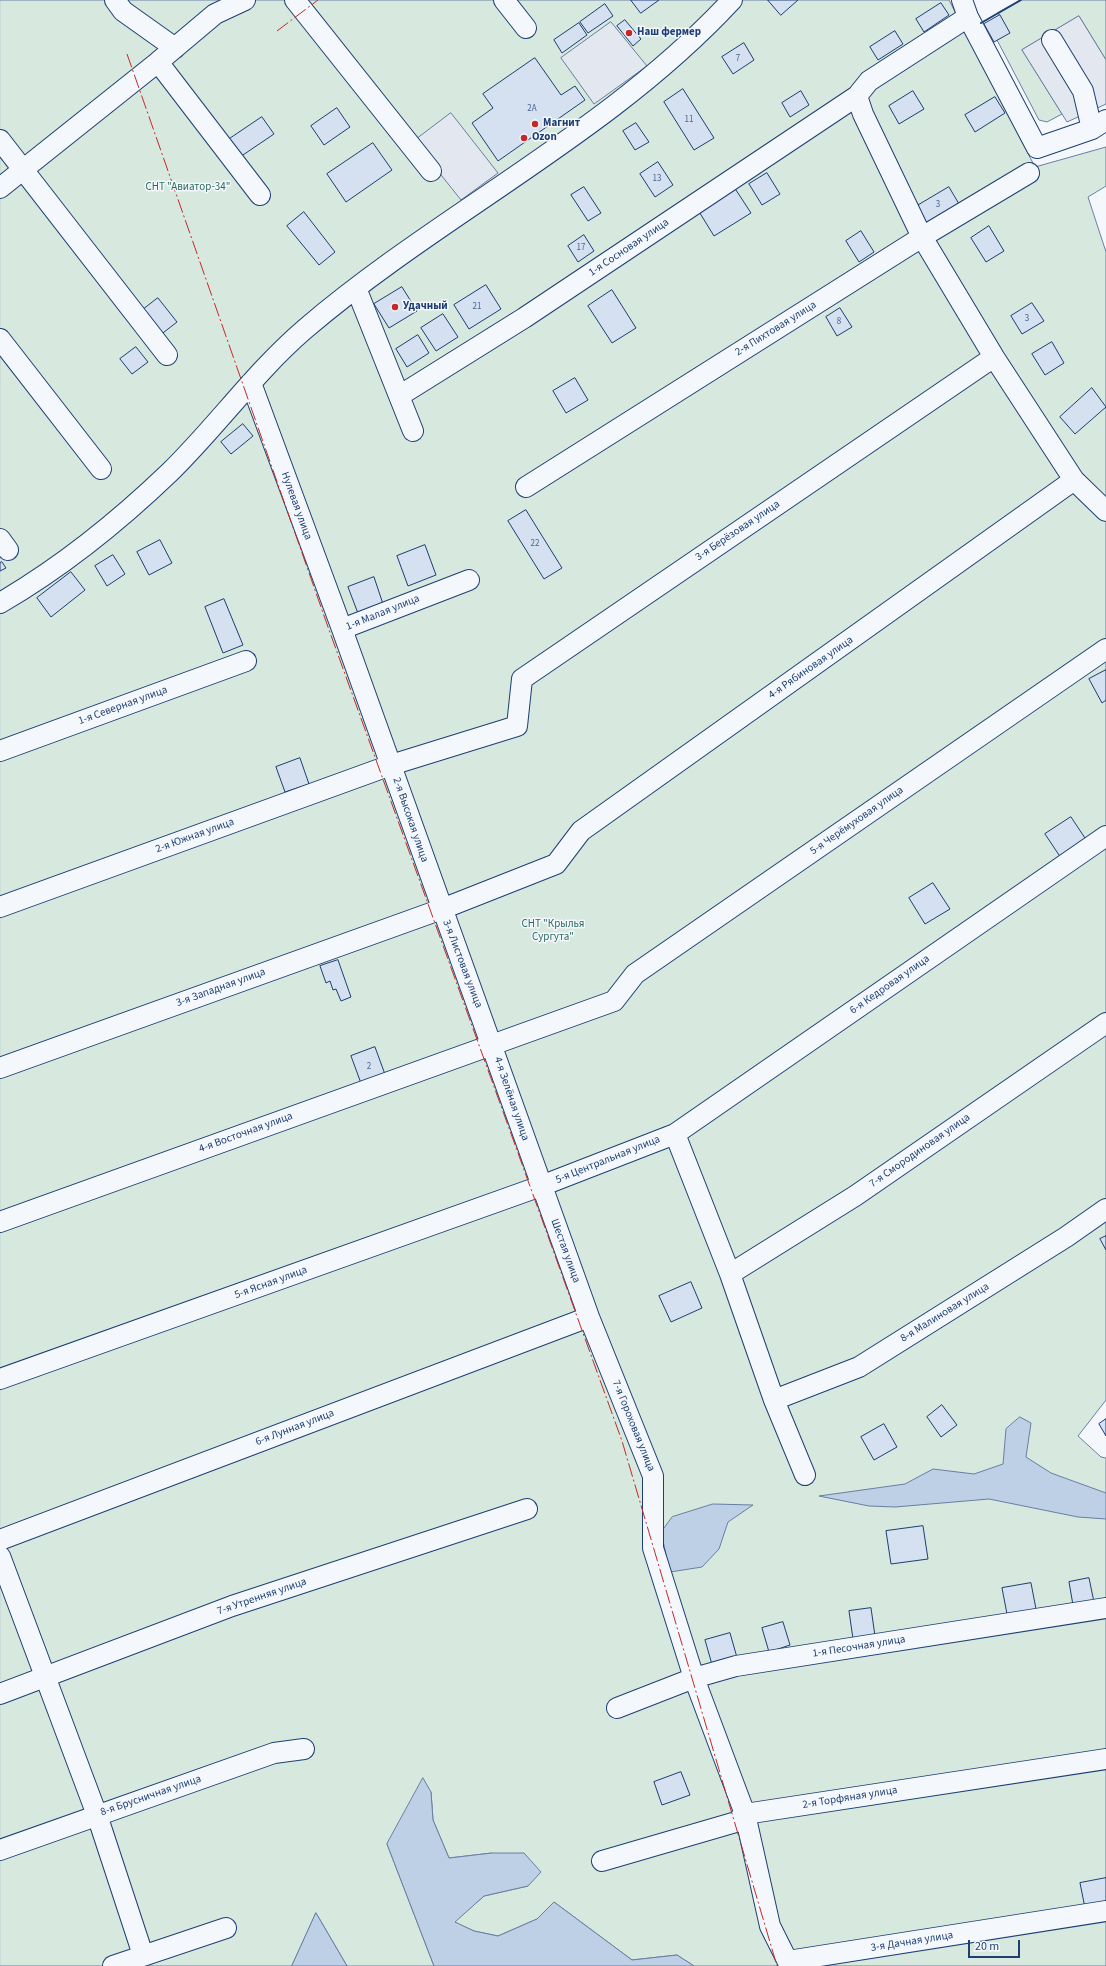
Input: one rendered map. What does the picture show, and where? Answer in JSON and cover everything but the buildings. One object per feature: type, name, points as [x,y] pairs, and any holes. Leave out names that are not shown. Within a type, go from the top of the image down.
[{"type":"street","points":[[115,0],[123,10],[175,48]]},
{"type":"street","points":[[0,188],[158,62],[215,14],[245,0]]},
{"type":"street","points":[[295,0],[431,171]]},
{"type":"street","points":[[504,0],[526,28]]},
{"type":"street","points":[[0,603],[35,582],[87,544],[170,471],[251,383],[303,330],[356,288],[633,92],[708,26],[732,0]]},
{"type":"street","points":[[965,5],[1037,148],[1101,126],[1083,91],[1052,40]]},
{"type":"street","name":"1-я Сосновая улица","points":[[399,396],[524,318],[857,96],[869,81],[965,5]]},
{"type":"street","points":[[158,62],[260,194]]},
{"type":"street","points":[[857,96],[863,114],[922,237],[994,357],[1074,480],[1106,512]]},
{"type":"street","points":[[0,140],[168,354]]},
{"type":"street","name":"2-я Пихтовая улица","points":[[526,487],[922,237],[1029,173]]},
{"type":"street","points":[[356,288],[413,431]]},
{"type":"street","points":[[0,339],[101,469]]},
{"type":"street","name":"3-я Берёзовая улица","points":[[517,726],[522,679],[994,357]]},
{"type":"street","name":"Нулевая улица","points":[[251,383],[342,629]]},
{"type":"street","name":"4-я Рябиновая улица","points":[[556,864],[582,831],[1074,480]]},
{"type":"street","name":"1-я Малая улица","points":[[391,765],[342,629],[469,580]]},
{"type":"street","name":"5-я Черёмуховая улица","points":[[614,1000],[635,974],[1106,649]]},
{"type":"street","name":"1-я Северная улица","points":[[0,751],[246,660]]},
{"type":"street","name":"2-я Высокая улица","points":[[442,909],[391,765],[517,726]]},
{"type":"street","name":"2-я Южная улица","points":[[0,907],[391,765]]},
{"type":"street","name":"6-я Кедровая улица","points":[[675,1134],[1106,836]]},
{"type":"street","name":"3-я Листовая улица","points":[[492,1044],[442,909],[556,864]]},
{"type":"street","name":"3-я Западная улица","points":[[0,1068],[442,909]]},
{"type":"street","name":"4-я Зелёная улица","points":[[541,1186],[492,1044],[614,1000]]},
{"type":"street","name":"7-я Смородиновая улица","points":[[730,1274],[855,1196],[1106,1023]]},
{"type":"street","name":"4-я Восточная улица","points":[[0,1222],[492,1044]]},
{"type":"street","points":[[675,1134],[730,1274],[774,1400],[805,1475]]},
{"type":"street","name":"5-я Центральная улица","points":[[541,1186],[675,1134]]},
{"type":"street","name":"Шестая улица","points":[[541,1186],[589,1317]]},
{"type":"street","name":"5-я Ясная улица","points":[[0,1379],[541,1186]]},
{"type":"street","name":"8-я Малиновая улица","points":[[774,1400],[859,1367],[1066,1237],[1106,1209]]},
{"type":"street","name":"6-я Лунная улица","points":[[0,1540],[589,1317]]},
{"type":"street","name":"7-я Гороховая улица","points":[[589,1317],[653,1476],[653,1548],[694,1678],[745,1814],[770,1926],[789,1964]]},
{"type":"street","name":"7-я Утренняя улица","points":[[0,1694],[232,1606],[527,1509]]},
{"type":"street","points":[[0,1556],[97,1815],[142,1955]]},
{"type":"street","name":"1-я Песочная улица","points":[[617,1708],[694,1678],[736,1666],[1106,1608]]},
{"type":"street","name":"8-я Брусничная улица","points":[[0,1850],[274,1753],[304,1749]]},
{"type":"street","name":"2-я Торфяная улица","points":[[602,1861],[736,1822],[745,1814],[1106,1759]]},
{"type":"street","name":"3-я Дачная улица","points":[[789,1964],[1106,1911]]},
{"type":"street","points":[[113,1966],[226,1928]]},
{"type":"green space","name":"CНТ \"Крылья Сургута\"","points":[[0,0],[949,0],[1035,167],[1106,147],[1106,186],[1088,197],[1106,252],[1106,1400],[1078,1436],[1101,1457],[1106,1458],[1106,1966],[694,1966],[677,1955],[632,1960],[554,1902],[537,1919],[498,1936],[474,1931],[454,1922],[484,1896],[528,1886],[492,1853],[449,1858],[433,1820],[431,1792],[387,1844],[434,1966],[347,1966],[316,1913],[292,1966],[0,1966]]},
{"type":"green space","points":[[1021,0],[1106,0],[1106,60],[1079,16],[1022,50],[1062,114],[1047,122],[1039,120],[997,40],[1009,33],[998,13]]},
{"type":"shaded area","points":[[1079,16],[1106,60],[1106,104],[1067,122],[1022,50]]},
{"type":"shaded area","points":[[611,22],[647,66],[594,104],[561,58]]},
{"type":"shaded area","points":[[451,113],[498,173],[461,200],[414,141]]},
{"type":"water","points":[[1020,1417],[1031,1423],[1026,1457],[1051,1473],[1106,1493],[1106,1519],[1078,1517],[989,1499],[895,1507],[869,1506],[819,1496],[905,1484],[933,1469],[974,1474],[1003,1464],[1006,1429]]},
{"type":"water","points":[[713,1504],[753,1505],[728,1522],[719,1549],[702,1567],[670,1572],[661,1532],[672,1517]]},
{"type":"water","points":[[423,1778],[431,1792],[433,1820],[449,1858],[492,1853],[524,1853],[541,1872],[528,1886],[484,1896],[455,1922],[474,1931],[498,1936],[537,1919],[554,1902],[632,1960],[677,1955],[694,1966],[434,1966],[387,1844]]},
{"type":"water","points":[[316,1913],[347,1966],[292,1966]]},
{"type":"wall","points":[[981,23],[1021,0]]},
{"type":"power","points":[[277,31],[318,0]]},
{"type":"power","points":[[127,54],[328,627],[622,1441],[777,1966]]},
{"type":"place","name":"Наш фермер","points":[[629,33]]},
{"type":"place","name":"Магнит","points":[[535,124]]},
{"type":"place","name":"Ozon","points":[[524,138]]},
{"type":"place","name":"Удачный","points":[[395,307]]},
{"type":"park label","name":"СНТ \"Авиатор-34\"","points":[[188,188]]}]
